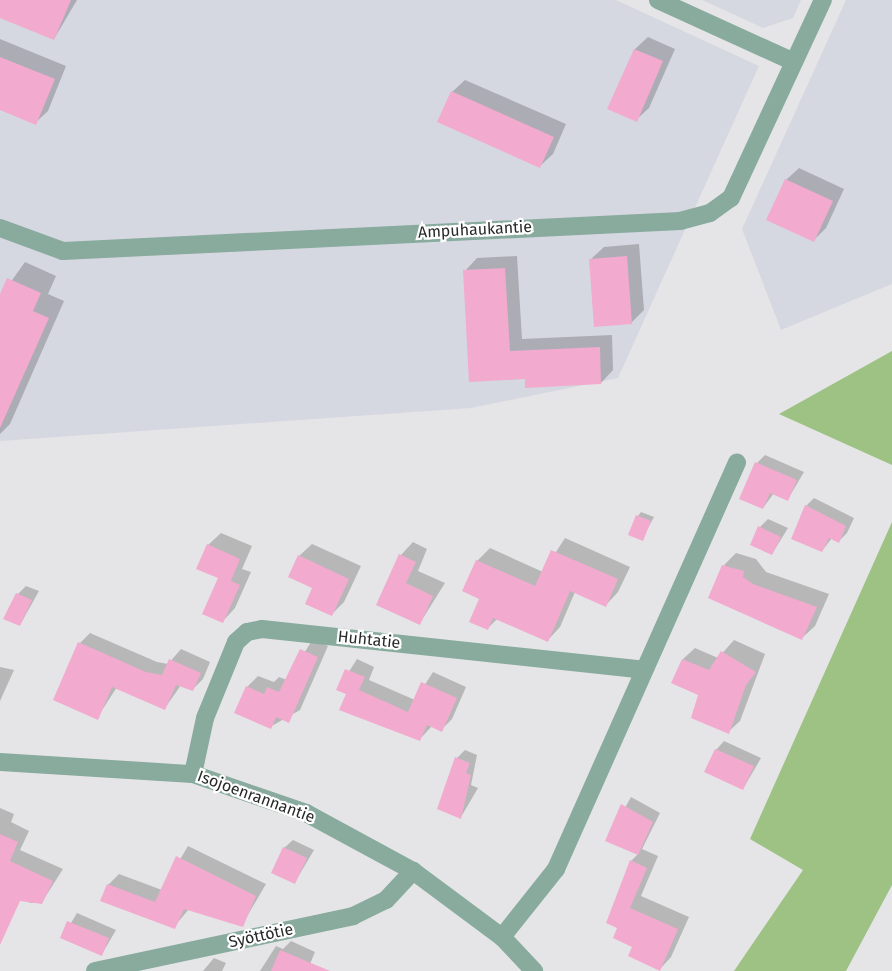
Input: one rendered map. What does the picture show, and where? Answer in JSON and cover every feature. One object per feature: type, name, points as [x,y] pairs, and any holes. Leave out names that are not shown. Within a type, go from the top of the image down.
[{"type":"street","points":[[658,0],[794,62]]},
{"type":"street","name":"Ampuhaukantie","points":[[0,228],[63,251],[680,221],[710,213],[731,198],[823,0]]},
{"type":"street","points":[[502,937],[556,869],[737,463]]},
{"type":"street","name":"Huhtatie","points":[[193,774],[205,718],[236,642],[247,632],[262,629],[644,670]]},
{"type":"street","name":"Isojoenrannantie","points":[[0,762],[193,774],[306,813],[413,871],[502,937],[534,971]]},
{"type":"street","name":"Syöttötie","points":[[95,971],[353,916],[386,900],[413,871]]},
{"type":"shaded area","points":[[0,0],[616,0],[759,66],[618,378],[471,408],[0,441]]},
{"type":"shaded area","points":[[702,0],[801,0],[793,18],[763,28]]},
{"type":"shaded area","points":[[846,0],[892,0],[892,284],[781,330],[742,229]]},
{"type":"green space","points":[[892,351],[892,465],[779,414]]},
{"type":"green space","points":[[892,522],[892,885],[846,971],[734,971],[803,870],[750,839]]},
{"type":"building","points":[[0,0],[71,0],[54,40],[0,18]]},
{"type":"building","points":[[634,49],[663,61],[637,122],[607,109]]},
{"type":"building","points":[[0,57],[55,79],[36,125],[0,110]]},
{"type":"building","points":[[451,91],[554,137],[540,168],[437,122]]},
{"type":"building","points":[[785,179],[833,201],[814,242],[766,220]]},
{"type":"building","points":[[627,256],[632,324],[594,327],[589,259]]},
{"type":"building","points":[[505,268],[510,351],[600,347],[601,384],[525,388],[525,379],[469,382],[463,270]]},
{"type":"building","points":[[7,278],[41,293],[33,311],[49,318],[0,428],[0,294]]},
{"type":"building","points":[[755,462],[797,480],[788,501],[770,493],[763,509],[739,499]]},
{"type":"building","points":[[805,505],[846,526],[839,543],[829,538],[822,552],[791,539]]},
{"type":"building","points":[[636,515],[651,521],[643,541],[628,535]]},
{"type":"building","points":[[758,526],[781,537],[772,555],[750,545]]},
{"type":"building","points":[[207,544],[240,559],[231,581],[240,585],[223,623],[202,614],[218,578],[196,569]]},
{"type":"building","points":[[551,550],[618,579],[606,607],[570,591],[548,642],[493,618],[488,630],[469,622],[479,599],[462,591],[476,560],[535,586]]},
{"type":"building","points":[[399,554],[416,562],[406,583],[433,596],[420,625],[376,605]]},
{"type":"building","points":[[298,555],[349,579],[332,616],[305,604],[312,588],[288,577]]},
{"type":"building","points":[[722,565],[744,571],[743,577],[753,584],[817,607],[802,640],[708,598]]},
{"type":"building","points":[[16,593],[32,600],[20,626],[3,619]]},
{"type":"building","points":[[78,642],[146,672],[162,675],[169,659],[201,673],[193,691],[176,685],[165,710],[112,687],[98,720],[53,700]]},
{"type":"building","points":[[300,649],[318,657],[289,723],[276,717],[271,729],[234,713],[246,686],[264,694],[267,687],[279,692]]},
{"type":"building","points":[[721,651],[756,672],[746,685],[729,734],[691,718],[698,695],[671,683],[682,659],[709,670]]},
{"type":"building","points":[[345,669],[365,677],[359,690],[408,712],[421,682],[457,698],[442,732],[427,725],[420,741],[339,710],[346,694],[336,690]]},
{"type":"building","points":[[715,749],[754,766],[743,790],[704,772]]},
{"type":"building","points":[[455,757],[470,763],[466,773],[471,775],[461,819],[437,809]]},
{"type":"building","points":[[621,804],[653,822],[638,855],[605,841]]},
{"type":"building","points":[[0,834],[18,842],[10,861],[53,881],[42,904],[20,901],[0,945]]},
{"type":"building","points":[[283,847],[307,858],[295,884],[271,873]]},
{"type":"building","points":[[176,856],[256,896],[243,927],[184,909],[175,929],[100,901],[107,884],[155,902]]},
{"type":"building","points":[[630,860],[647,868],[630,908],[678,929],[660,971],[628,956],[632,947],[613,938],[617,928],[606,923]]},
{"type":"building","points":[[67,921],[109,938],[102,956],[60,938]]},
{"type":"building","points":[[280,950],[330,971],[271,971]]}]
